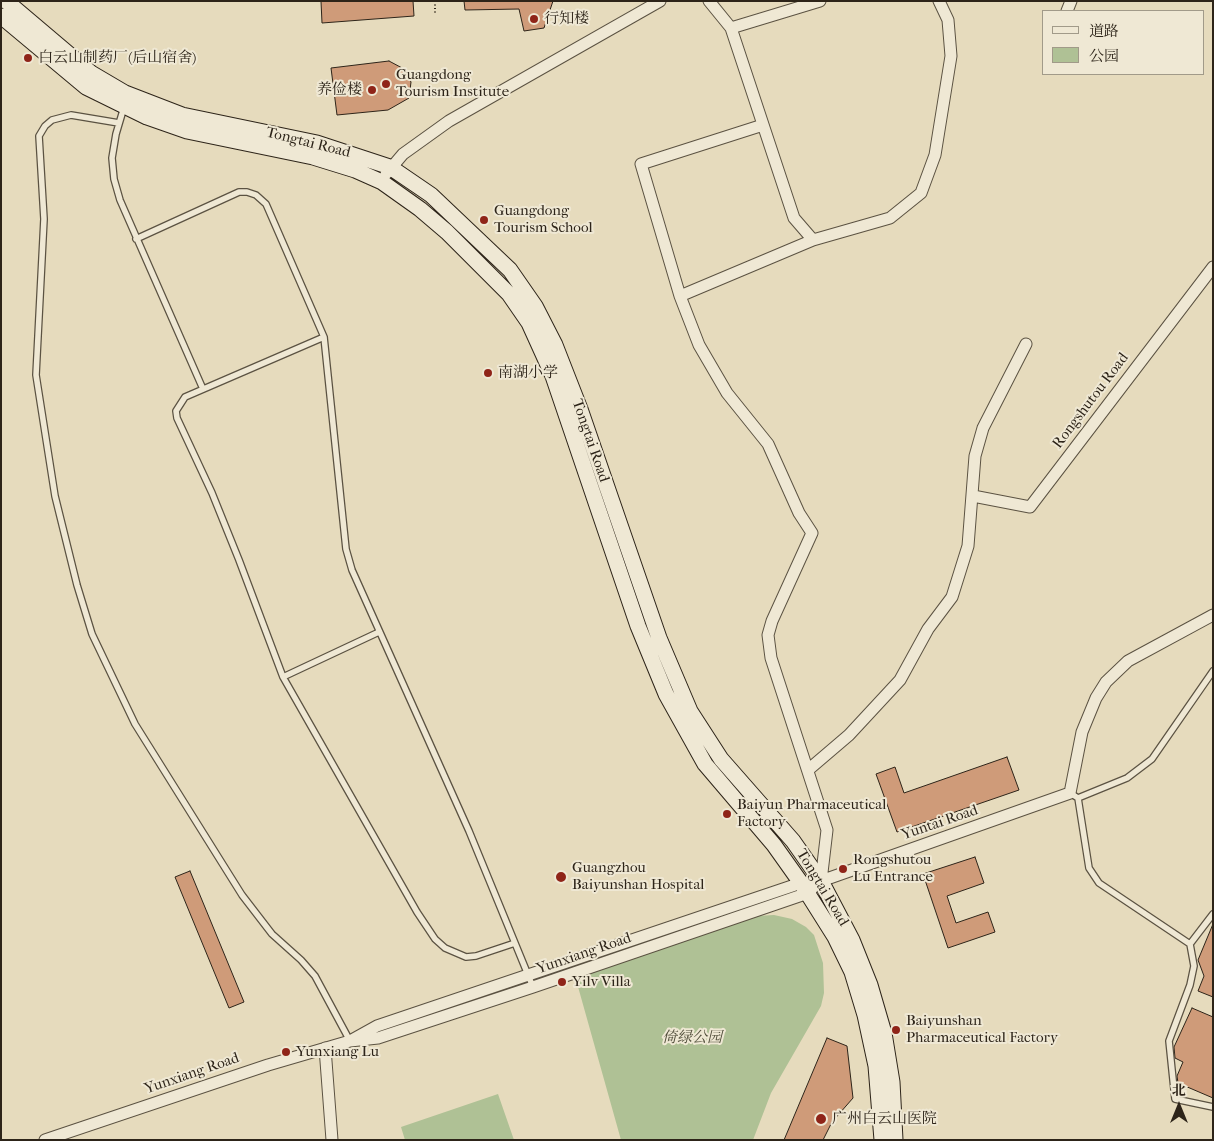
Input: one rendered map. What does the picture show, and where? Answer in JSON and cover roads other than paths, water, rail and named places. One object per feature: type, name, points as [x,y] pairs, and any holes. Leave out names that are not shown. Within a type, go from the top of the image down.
[{"type":"main road","name":"Tongtai Road","points":[[6,1],[91,73],[125,93],[182,114],[317,143],[390,167],[431,195],[492,251],[523,287],[555,345],[570,382],[658,638],[679,688],[701,730],[721,759],[788,835],[821,881],[852,940],[878,1009],[892,1082],[895,1140]]},
{"type":"main road","name":"Tongtai Road","points":[[1,16],[86,87],[124,107],[187,130],[313,157],[355,170],[382,182],[420,209],[469,252],[508,294],[528,323],[553,376],[638,626],[666,694],[705,764],[774,845],[804,888],[844,954],[859,994],[876,1066],[882,1140]]},
{"type":"street","points":[[382,182],[390,167],[403,154],[449,121],[660,1]]},
{"type":"street","points":[[709,1],[731,28],[794,218],[813,240]]},
{"type":"street","points":[[731,28],[820,1]]},
{"type":"street","points":[[680,296],[813,240],[890,218],[922,193],[934,155],[951,56],[948,20],[939,1]]},
{"type":"street","points":[[763,125],[642,164],[680,296],[699,345],[726,393],[768,444],[799,513],[812,533],[784,594],[768,635],[771,658],[827,830],[821,881]]},
{"type":"street","name":"Rongshutou Road","points":[[973,496],[1030,506],[1209,279],[1213,267]]},
{"type":"street","points":[[808,770],[849,736],[900,680],[928,630],[952,596],[968,546],[975,456],[983,428],[1026,344]]},
{"type":"street","points":[[1074,795],[1082,732],[1096,698],[1106,682],[1128,661],[1213,616]]},
{"type":"street","name":"Yuntai Road","points":[[804,888],[1074,795]]},
{"type":"street","name":"Yunxiang Road","points":[[350,1041],[377,1026],[528,975],[804,888]]},
{"type":"street","name":"Yunxiang Road","points":[[45,1140],[268,1065],[350,1041],[378,1038],[532,987],[804,888]]},
{"type":"street","points":[[325,1048],[332,1140]]},
{"type":"lane","points":[[124,107],[112,158],[114,180],[136,239],[203,389]]},
{"type":"lane","points":[[119,123],[71,115],[52,120],[45,126],[39,136],[44,219],[36,375],[55,496],[77,585],[92,634],[135,724],[242,896],[272,934],[301,960],[315,976],[350,1041]]},
{"type":"lane","points":[[136,239],[239,192],[256,195],[266,204],[324,337],[346,550],[352,570],[469,830],[532,987]]},
{"type":"lane","points":[[324,337],[185,397],[178,405],[177,418],[212,493],[240,560],[284,678],[417,912],[435,939],[445,948],[466,957],[476,956],[515,943]]},
{"type":"lane","points":[[284,678],[379,632]]},
{"type":"lane","points":[[1213,671],[1152,759],[1127,778],[1074,795],[1089,868],[1099,883],[1190,944],[1194,966],[1190,985],[1169,1041],[1175,1099],[1213,1106]]},
{"type":"lane","points":[[1190,944],[1213,914]]},
{"type":"place","name":"行知楼","points":[[534,19]]},
{"type":"place","name":"白云山制药厂(后山宿舍)","points":[[28,58]]},
{"type":"place","name":"Guangdong Tourism Institute","points":[[386,84]]},
{"type":"place","name":"养俭楼","points":[[372,90]]},
{"type":"place","name":"Guangdong Tourism School","points":[[484,220]]},
{"type":"place","name":"南湖小学","points":[[488,373]]},
{"type":"place","name":"Baiyun Pharmaceutical Factory","points":[[727,814]]},
{"type":"place","name":"Rongshutou Lu Entrance","points":[[843,869]]},
{"type":"place","name":"Guangzhou Baiyunshan Hospital","points":[[561,877]]},
{"type":"place","name":"Yilv Villa","points":[[562,982]]},
{"type":"place","name":"Baiyunshan Pharmaceutical Factory","points":[[896,1030]]},
{"type":"place","name":"Yunxiang Lu","points":[[286,1052]]},
{"type":"place","name":"广州白云山医院","points":[[821,1119]]},
{"type":"park label","name":"倚绿公园","points":[[692,1038]]}]
